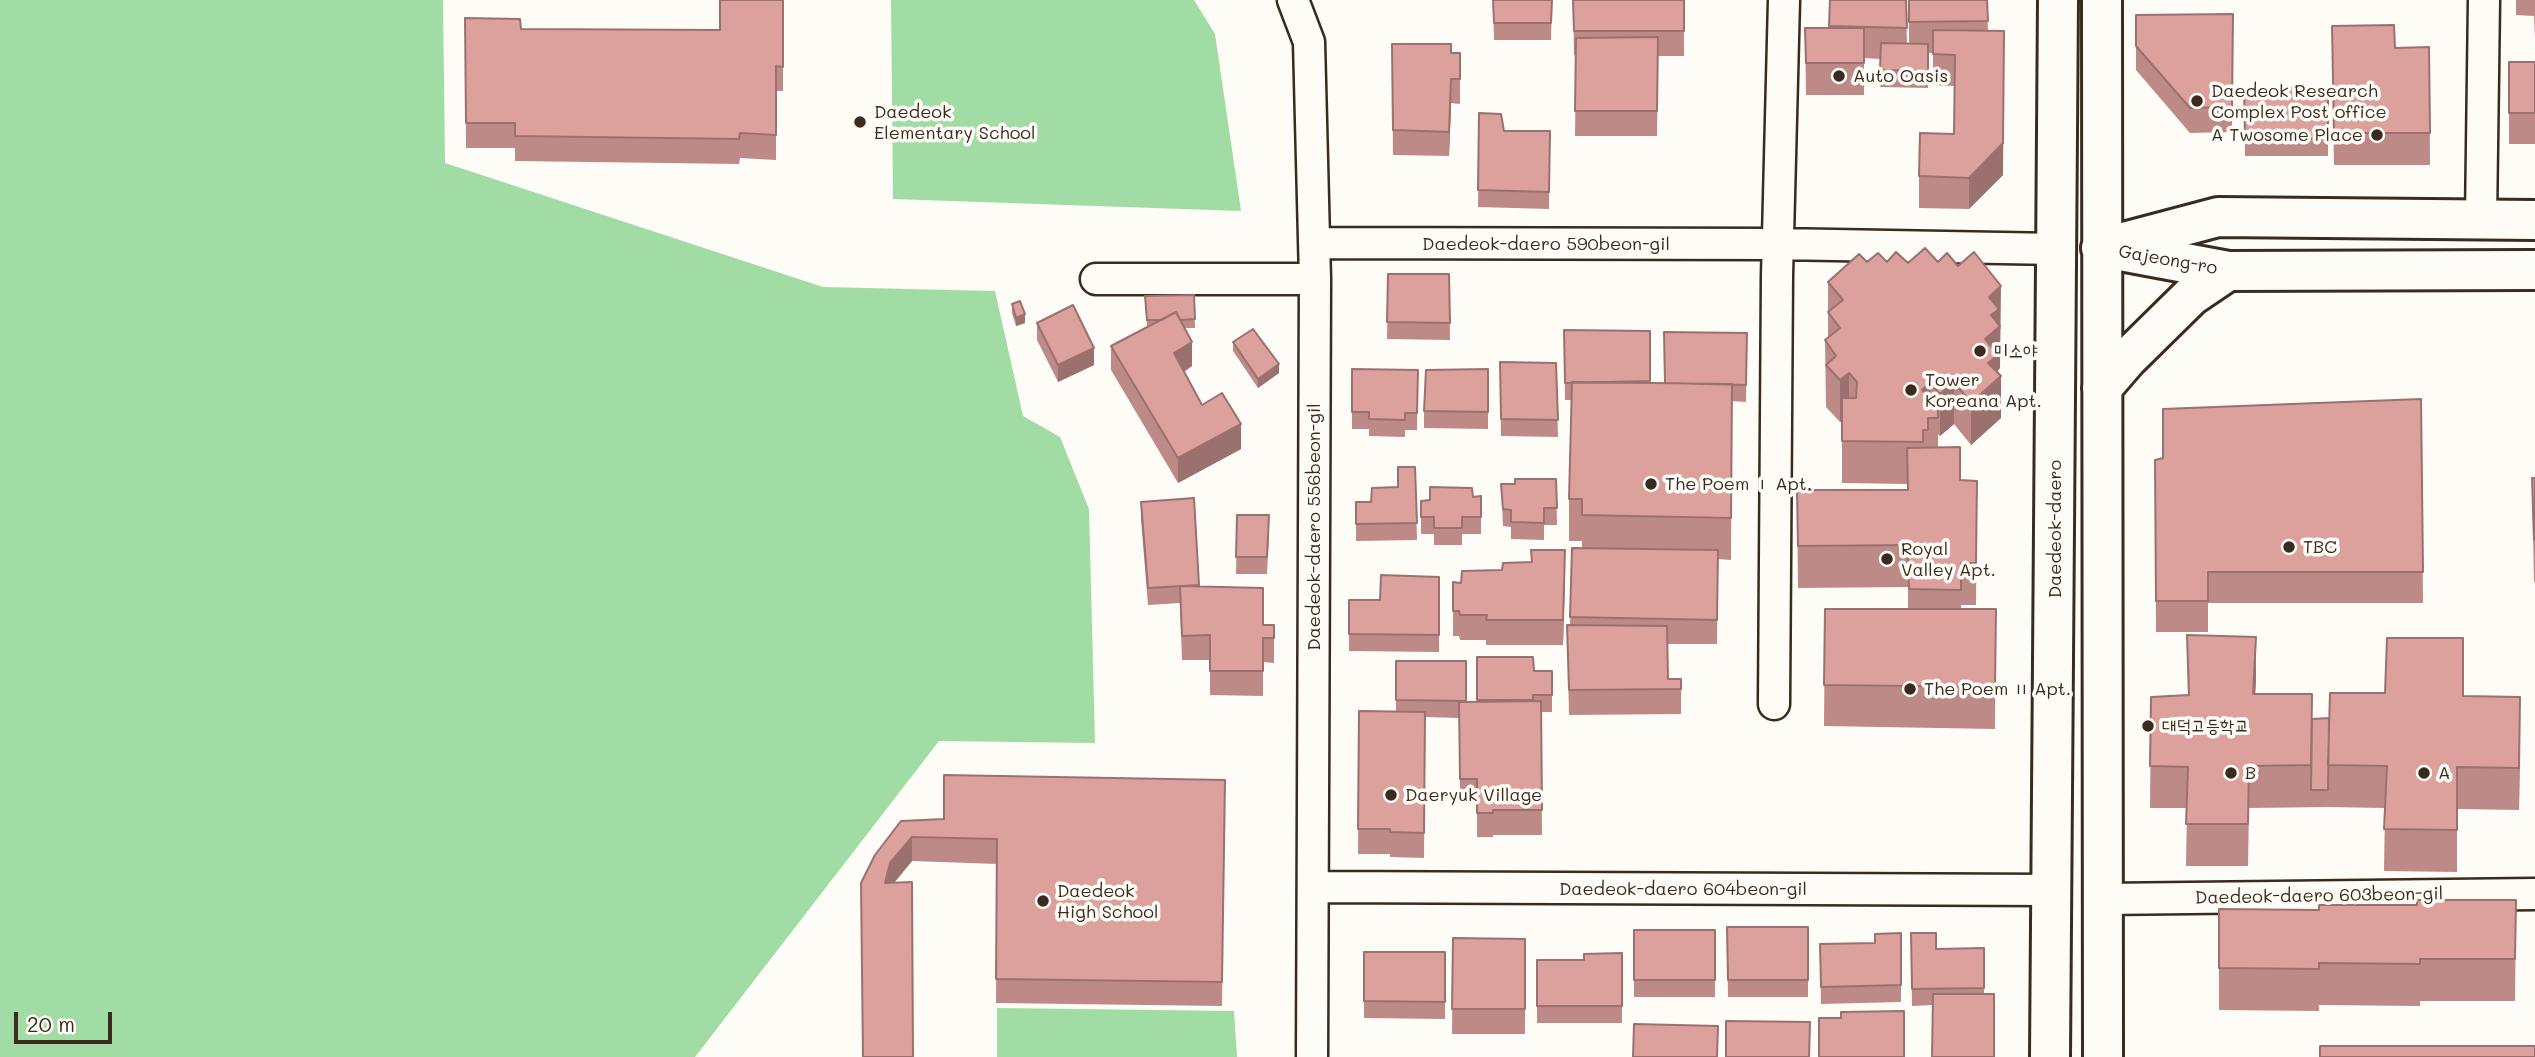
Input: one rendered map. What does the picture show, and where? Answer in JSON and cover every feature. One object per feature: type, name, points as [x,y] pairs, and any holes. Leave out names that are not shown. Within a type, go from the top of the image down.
[{"type":"main road","name":"Daedeok-daero","points":[[2050,1057],[2058,0]]},
{"type":"main road","points":[[2102,0],[2104,1057]]},
{"type":"main road","name":"Gajeong-ro","points":[[2101,248],[2218,217],[2535,220]]},
{"type":"main road","name":"Gajeong-ro","points":[[2101,248],[2228,271],[2535,270]]},
{"type":"main road","points":[[2102,388],[2127,359],[2191,296],[2228,271]]},
{"type":"street","name":"Daedeok-daero 556beon-gil","points":[[1293,0],[1309,42],[1315,279],[1312,1057]]},
{"type":"street","points":[[1774,704],[1778,244],[1784,0]]},
{"type":"street","points":[[2481,220],[2484,0]]},
{"type":"street","name":"Daedeok-daero 590beon-gil","points":[[1314,243],[1778,244],[2057,249]]},
{"type":"street","points":[[1096,279],[1315,279]]},
{"type":"street","name":"Daedeok-daero 604beon-gil","points":[[1314,887],[2052,890]]},
{"type":"street","name":"Daedeok-daero 603beon-gil","points":[[2103,899],[2535,894]]},
{"type":"green space","points":[[0,0],[443,0],[445,163],[823,287],[995,291],[1023,416],[1060,437],[1089,509],[1095,743],[939,741],[695,1057],[0,1057]]},
{"type":"green space","points":[[891,0],[1194,0],[1215,34],[1241,211],[893,199]]},
{"type":"green space","points":[[997,1008],[1234,1011],[1237,1057],[997,1057]]},
{"type":"building","points":[[720,0],[783,0],[783,67],[776,66],[776,135],[740,133],[739,139],[515,136],[515,123],[466,123],[465,18],[520,19],[521,29],[720,30]]},
{"type":"building","points":[[1493,0],[1552,0],[1551,23],[1494,23]]},
{"type":"building","points":[[1573,0],[1684,0],[1684,31],[1574,31]]},
{"type":"building","points":[[1830,0],[1906,0],[1907,28],[1829,26]]},
{"type":"building","points":[[1909,0],[1987,0],[1988,21],[1909,22]]},
{"type":"building","name":"Daedeok Research Complex Post office","points":[[2233,14],[2232,107],[2190,108],[2136,46],[2136,15]]},
{"type":"building","points":[[2394,25],[2395,48],[2429,47],[2430,133],[2334,133],[2332,26]]},
{"type":"building","points":[[1805,28],[1864,28],[1864,63],[1806,63]]},
{"type":"building","points":[[1933,30],[2004,31],[2003,143],[1969,178],[1919,176],[1920,133],[1954,134],[1955,55],[1933,54]]},
{"type":"building","points":[[1658,37],[1657,111],[1575,111],[1576,38]]},
{"type":"building","points":[[1881,43],[1928,44],[1928,71],[1880,70]]},
{"type":"building","points":[[1392,44],[1451,44],[1451,53],[1460,53],[1460,79],[1451,79],[1449,132],[1393,130]]},
{"type":"building","points":[[2509,62],[2535,62],[2535,113],[2509,113]]},
{"type":"building","points":[[2244,88],[2328,88],[2328,139],[2245,139]]},
{"type":"building","points":[[1479,113],[1501,114],[1504,131],[1550,131],[1549,192],[1478,190]]},
{"type":"building","name":"Tower Koreana Apt.","points":[[1925,248],[1938,262],[1947,253],[1958,266],[1974,252],[2001,286],[1989,297],[1999,309],[1991,315],[2000,326],[1985,339],[1998,355],[1988,363],[2001,376],[1971,403],[1954,382],[1940,394],[1930,383],[1922,390],[1938,405],[1938,418],[1928,418],[1928,430],[1923,430],[1923,442],[1842,441],[1842,398],[1856,398],[1857,382],[1849,373],[1840,380],[1826,365],[1836,356],[1825,340],[1840,328],[1828,312],[1843,300],[1828,282],[1859,254],[1867,262],[1878,253],[1887,262],[1896,252],[1908,263]]},
{"type":"building","points":[[1388,274],[1449,274],[1450,323],[1387,322]]},
{"type":"building","points":[[1194,295],[1195,319],[1180,320],[1176,312],[1162,320],[1147,320],[1145,296]]},
{"type":"building","points":[[1020,301],[1025,314],[1016,318],[1012,304]]},
{"type":"building","points":[[1073,305],[1094,348],[1058,365],[1037,323]]},
{"type":"building","points":[[1176,312],[1192,342],[1174,353],[1202,405],[1222,393],[1241,424],[1178,458],[1111,346]]},
{"type":"building","points":[[1253,329],[1279,364],[1258,379],[1233,342]]},
{"type":"building","points":[[1564,330],[1650,331],[1650,381],[1565,383]]},
{"type":"building","points":[[1664,332],[1747,333],[1746,385],[1665,383]]},
{"type":"building","points":[[1500,362],[1556,363],[1558,420],[1501,419]]},
{"type":"building","points":[[1352,369],[1418,370],[1417,413],[1405,413],[1405,420],[1369,419],[1369,412],[1352,412]]},
{"type":"building","points":[[1488,369],[1488,412],[1424,411],[1426,370]]},
{"type":"building","name":"The Poem Ⅰ Apt.","points":[[1572,382],[1732,384],[1731,518],[1582,515],[1582,499],[1569,499]]},
{"type":"building","name":"TBC","points":[[2421,399],[2423,572],[2208,572],[2208,601],[2156,601],[2155,460],[2163,458],[2163,409]]},
{"type":"building","points":[[1960,447],[1960,480],[1977,481],[1976,563],[1961,563],[1961,590],[1909,589],[1908,545],[1798,546],[1797,490],[1908,490],[1907,448]]},
{"type":"building","points":[[1398,467],[1415,467],[1417,523],[1356,524],[1356,502],[1371,502],[1372,488],[1398,487]]},
{"type":"building","points":[[2532,478],[2535,478],[2535,540],[2534,540]]},
{"type":"building","points":[[1515,479],[1556,479],[1557,508],[1544,508],[1544,523],[1511,522],[1511,510],[1503,509],[1501,484],[1515,484]]},
{"type":"building","points":[[1430,487],[1472,488],[1473,497],[1481,496],[1481,517],[1462,517],[1462,528],[1434,528],[1434,517],[1421,517],[1421,501],[1430,500]]},
{"type":"building","points":[[1194,498],[1199,585],[1148,588],[1141,502]]},
{"type":"building","points":[[1237,515],[1269,515],[1267,557],[1236,557]]},
{"type":"building","points":[[1572,548],[1718,550],[1717,620],[1570,617]]},
{"type":"building","points":[[1531,550],[1565,550],[1563,620],[1486,620],[1487,615],[1460,615],[1459,611],[1453,611],[1453,582],[1461,583],[1462,571],[1502,570],[1503,563],[1532,562]]},
{"type":"building","points":[[1381,575],[1439,577],[1439,635],[1349,634],[1349,600],[1380,600]]},
{"type":"building","points":[[1180,586],[1263,588],[1263,625],[1274,625],[1274,638],[1263,638],[1263,671],[1210,671],[1210,635],[1182,636]]},
{"type":"building","points":[[1825,609],[1996,609],[1995,687],[1824,685]]},
{"type":"building","points":[[1567,625],[1667,626],[1668,679],[1681,679],[1681,689],[1569,690]]},
{"type":"building","name":"B","points":[[2187,635],[2256,637],[2253,694],[2312,694],[2311,765],[2249,766],[2248,824],[2186,824],[2188,767],[2150,766],[2151,697],[2189,695]]},
{"type":"building","name":"A","points":[[2387,638],[2463,638],[2463,696],[2520,697],[2519,768],[2457,767],[2457,830],[2384,829],[2387,766],[2328,765],[2330,693],[2385,693]]},
{"type":"building","points":[[1477,657],[1533,657],[1534,671],[1552,671],[1552,695],[1533,695],[1533,700],[1477,700]]},
{"type":"building","points":[[1396,661],[1466,661],[1466,701],[1396,700]]},
{"type":"building","points":[[1541,701],[1542,810],[1493,810],[1493,813],[1477,813],[1477,779],[1460,779],[1459,702]]},
{"type":"building","name":"Daeryuk Village","points":[[1359,711],[1425,712],[1424,833],[1358,829]]},
{"type":"building","points":[[2329,718],[2328,790],[2311,790],[2312,719]]},
{"type":"building","points":[[944,775],[1225,780],[1222,982],[996,979],[997,839],[912,837],[890,863],[885,883],[912,882],[913,1057],[863,1057],[861,883],[875,855],[901,821],[944,819]]},
{"type":"building","points":[[2417,900],[2516,900],[2515,959],[2420,959],[2420,964],[2319,963],[2319,969],[2219,968],[2219,909],[2319,910],[2319,905],[2417,905]]},
{"type":"building","points":[[1727,927],[1808,927],[1808,980],[1728,980]]},
{"type":"building","points":[[1634,930],[1715,930],[1715,980],[1634,980]]},
{"type":"building","points":[[1901,933],[1901,985],[1821,987],[1820,944],[1875,943],[1875,934]]},
{"type":"building","points":[[1911,933],[1936,933],[1936,949],[1984,948],[1984,988],[1912,989]]},
{"type":"building","points":[[1453,938],[1525,939],[1525,1009],[1452,1009]]},
{"type":"building","points":[[1364,952],[1445,952],[1445,1002],[1364,1001]]},
{"type":"building","points":[[1622,953],[1622,1006],[1537,1006],[1537,960],[1584,960],[1584,954]]},
{"type":"building","points":[[1933,994],[1994,994],[1994,1057],[1932,1057]]},
{"type":"building","points":[[1904,1011],[1904,1057],[1819,1057],[1819,1018],[1841,1018],[1841,1012]]},
{"type":"building","points":[[1726,1021],[1810,1022],[1809,1057],[1726,1057]]},
{"type":"building","points":[[1634,1024],[1718,1026],[1717,1057],[1633,1057]]},
{"type":"building","points":[[2320,1046],[2535,1046],[2535,1057],[2320,1057]]},
{"type":"place","name":"Auto Oasis","points":[[1839,76]]},
{"type":"place","name":"Daedeok Research Complex Post office","points":[[2197,101]]},
{"type":"place","name":"Daedeok Elementary School","points":[[860,122]]},
{"type":"place","name":"A Twosome Place","points":[[2377,135]]},
{"type":"place","name":"미소야","points":[[1980,351]]},
{"type":"place","name":"Tower Koreana Apt.","points":[[1911,390]]},
{"type":"place","name":"The Poem Ⅰ Apt.","points":[[1651,484]]},
{"type":"place","name":"TBC","points":[[2289,547]]},
{"type":"place","name":"Royal Valley Apt.","points":[[1887,559]]},
{"type":"place","name":"The Poem Ⅱ Apt.","points":[[1910,689]]},
{"type":"place","name":"대덕고등학교","points":[[2148,726]]},
{"type":"place","name":"B","points":[[2231,773]]},
{"type":"place","name":"A","points":[[2424,773]]},
{"type":"place","name":"Daeryuk Village","points":[[1391,795]]},
{"type":"place","name":"Daedeok High School","points":[[1043,901]]}]
